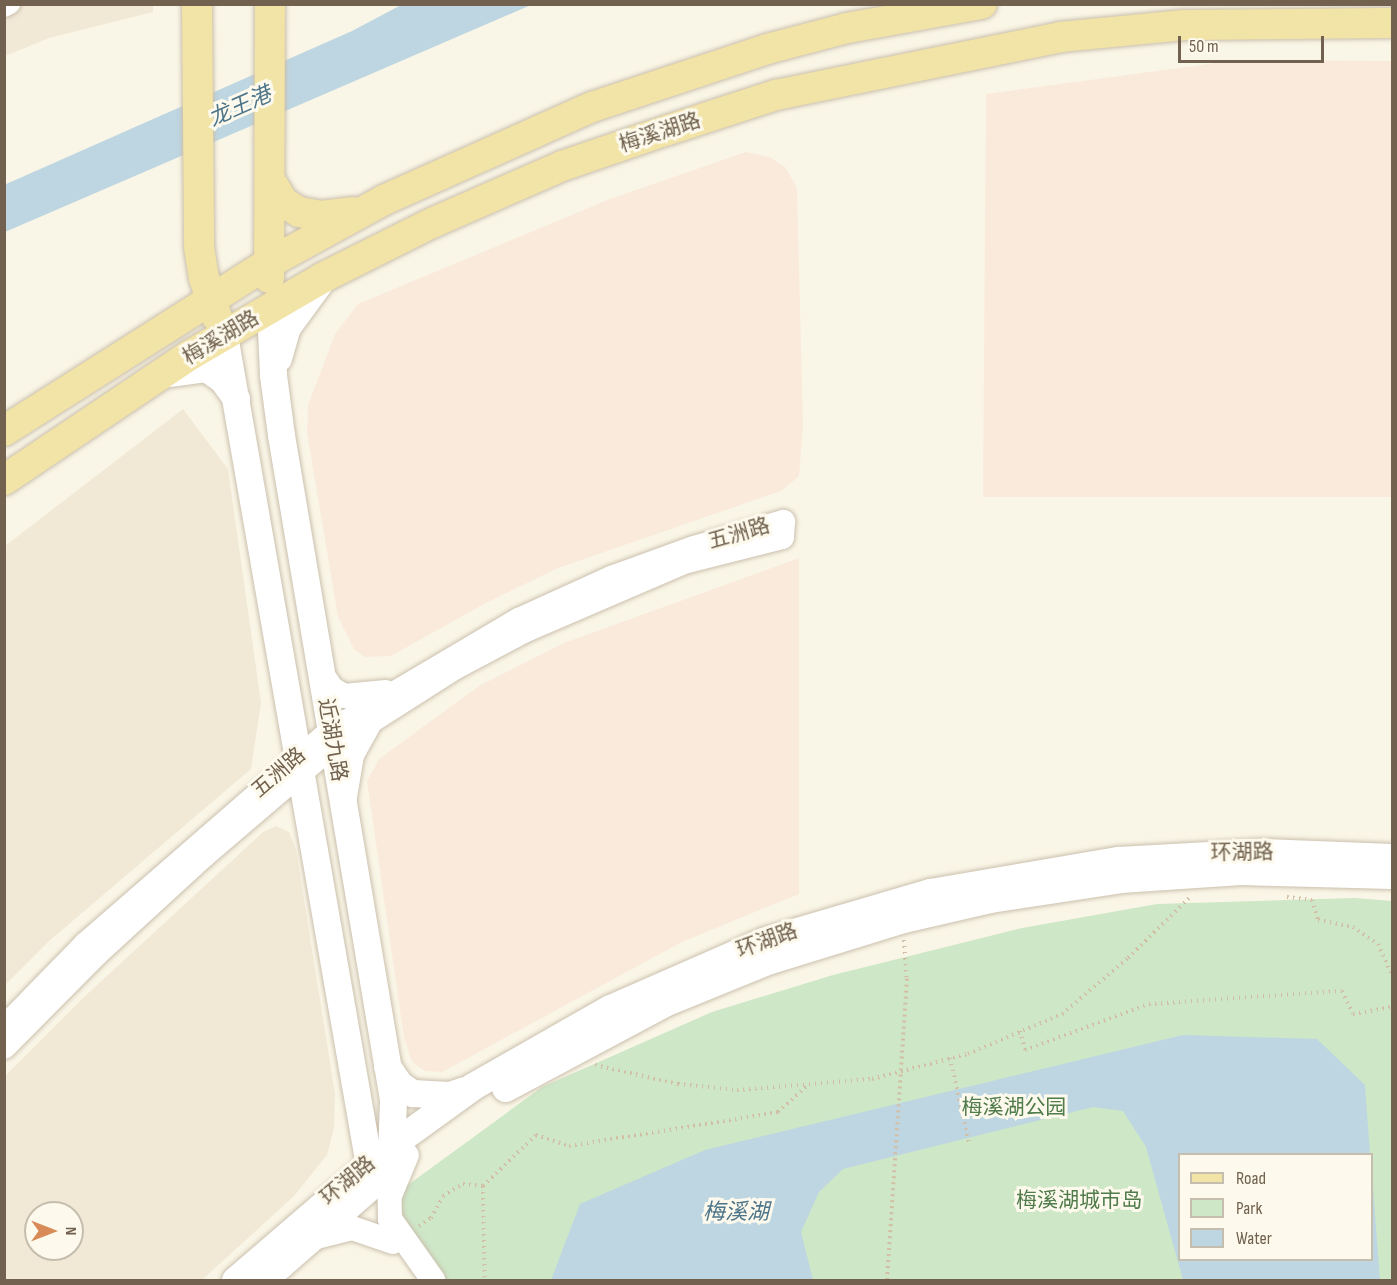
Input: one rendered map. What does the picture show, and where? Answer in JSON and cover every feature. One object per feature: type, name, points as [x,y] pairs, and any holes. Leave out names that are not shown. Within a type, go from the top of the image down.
[{"type":"main road","points":[[270,4],[270,309]]},
{"type":"main road","name":"梅溪湖路","points":[[4,431],[154,333],[269,263],[374,206],[592,107],[847,28],[982,4]]},
{"type":"main road","points":[[197,12],[198,221],[210,300],[224,335]]},
{"type":"main road","name":"梅溪湖路","points":[[4,480],[160,375],[224,335],[324,277],[432,223],[562,166],[776,95],[1060,37],[1184,25],[1392,23]]},
{"type":"main road","points":[[270,180],[283,202],[299,212],[343,215],[374,206]]},
{"type":"main road","points":[[154,333],[185,290],[198,221]]},
{"type":"main road","points":[[275,392],[287,327],[324,277]]},
{"type":"main road","name":"近湖九路","points":[[270,309],[275,392],[393,1099],[386,1164]]},
{"type":"main road","name":"近湖九路","points":[[224,335],[290,696],[355,1077],[386,1164]]},
{"type":"main road","points":[[160,375],[188,368],[206,368],[222,379],[236,398]]},
{"type":"main road","name":"环湖路","points":[[263,1281],[310,1239],[386,1164],[473,1086],[556,1035],[656,986],[764,941],[887,903],[986,880],[1118,860],[1263,852],[1392,857]]},
{"type":"main road","name":"环湖路","points":[[235,1281],[317,1206],[562,1055],[664,1003],[770,960],[903,919],[1054,888],[1215,873],[1392,875]]},
{"type":"main road","points":[[387,1066],[399,1084],[412,1093],[449,1095],[473,1086]]},
{"type":"main road","points":[[317,1206],[345,1164],[354,1120],[355,1077]]},
{"type":"street","points":[[4,7],[10,4]]},
{"type":"street","name":"五洲路","points":[[4,1028],[86,944],[301,762],[332,738],[403,687],[519,620],[611,578],[694,548],[783,522],[782,537],[684,562],[524,631],[454,668],[374,719],[332,738]]},
{"type":"street","points":[[321,673],[332,689],[344,696],[380,694],[403,687]]},
{"type":"street","points":[[290,696],[284,748],[264,794],[289,795],[298,799],[311,822]]},
{"type":"street","points":[[344,811],[352,755],[374,719]]},
{"type":"street","name":"五洲路","points":[[4,1047],[97,953],[264,794]]},
{"type":"street","points":[[386,1164],[378,1217],[395,1233],[433,1281]]},
{"type":"street","points":[[386,1164],[392,1190],[395,1233],[422,1281]]},
{"type":"street","points":[[310,1239],[352,1228],[395,1233]]},
{"type":"path","points":[[562,1055],[678,1084],[737,1089],[872,1079],[950,1058],[1062,1014],[1128,958],[1215,873]]},
{"type":"path","points":[[1283,897],[1312,900],[1317,920],[1353,927],[1378,944],[1392,975]]},
{"type":"path","points":[[887,1281],[907,979],[903,919]]},
{"type":"path","points":[[1020,1031],[1025,1050],[1149,1004],[1342,990],[1353,1014],[1392,1007]]},
{"type":"path","points":[[950,1058],[969,1143]]},
{"type":"path","points":[[395,1233],[431,1218],[443,1196],[463,1185],[483,1186],[536,1136],[569,1146],[778,1112],[809,1084]]},
{"type":"path","points":[[483,1186],[485,1281]]},
{"type":"shaded area","points":[[5,5],[153,5],[153,12],[49,38],[5,56]]},
{"type":"shaded area","points":[[1238,60],[1392,61],[1392,497],[983,497],[986,94]]},
{"type":"shaded area","points":[[746,152],[770,157],[785,167],[797,188],[803,427],[799,476],[781,491],[558,568],[484,604],[391,656],[365,657],[354,649],[338,617],[307,433],[308,405],[335,334],[358,304],[610,199]]},
{"type":"shaded area","points":[[183,409],[228,469],[261,703],[251,769],[48,942],[5,985],[5,546]]},
{"type":"shaded area","points":[[799,558],[799,894],[682,942],[442,1072],[425,1071],[412,1062],[404,1038],[367,781],[379,759],[479,686],[564,643]]},
{"type":"shaded area","points":[[276,826],[289,832],[296,850],[335,1093],[334,1128],[327,1155],[294,1196],[202,1280],[5,1280],[5,1076],[83,998],[263,832]]},
{"type":"green space","name":"梅溪湖公园","points":[[1355,898],[1392,901],[1392,1280],[445,1280],[401,1225],[401,1190],[542,1087],[712,1012],[833,975],[1022,928],[1157,904]]},
{"type":"water","name":"龙王港","points":[[401,5],[531,5],[5,232],[4,185],[352,31]]},
{"type":"water","name":"梅溪湖","points":[[1183,1035],[1317,1039],[1365,1085],[1370,1153],[1178,1153],[1178,1261],[1373,1261],[1373,1187],[1380,1280],[1183,1280],[1146,1147],[1123,1111],[1093,1107],[843,1169],[819,1192],[801,1232],[813,1280],[551,1280],[580,1204],[705,1150]]},
{"type":"park label","name":"梅溪湖城市岛","points":[[1079,1201]]}]
